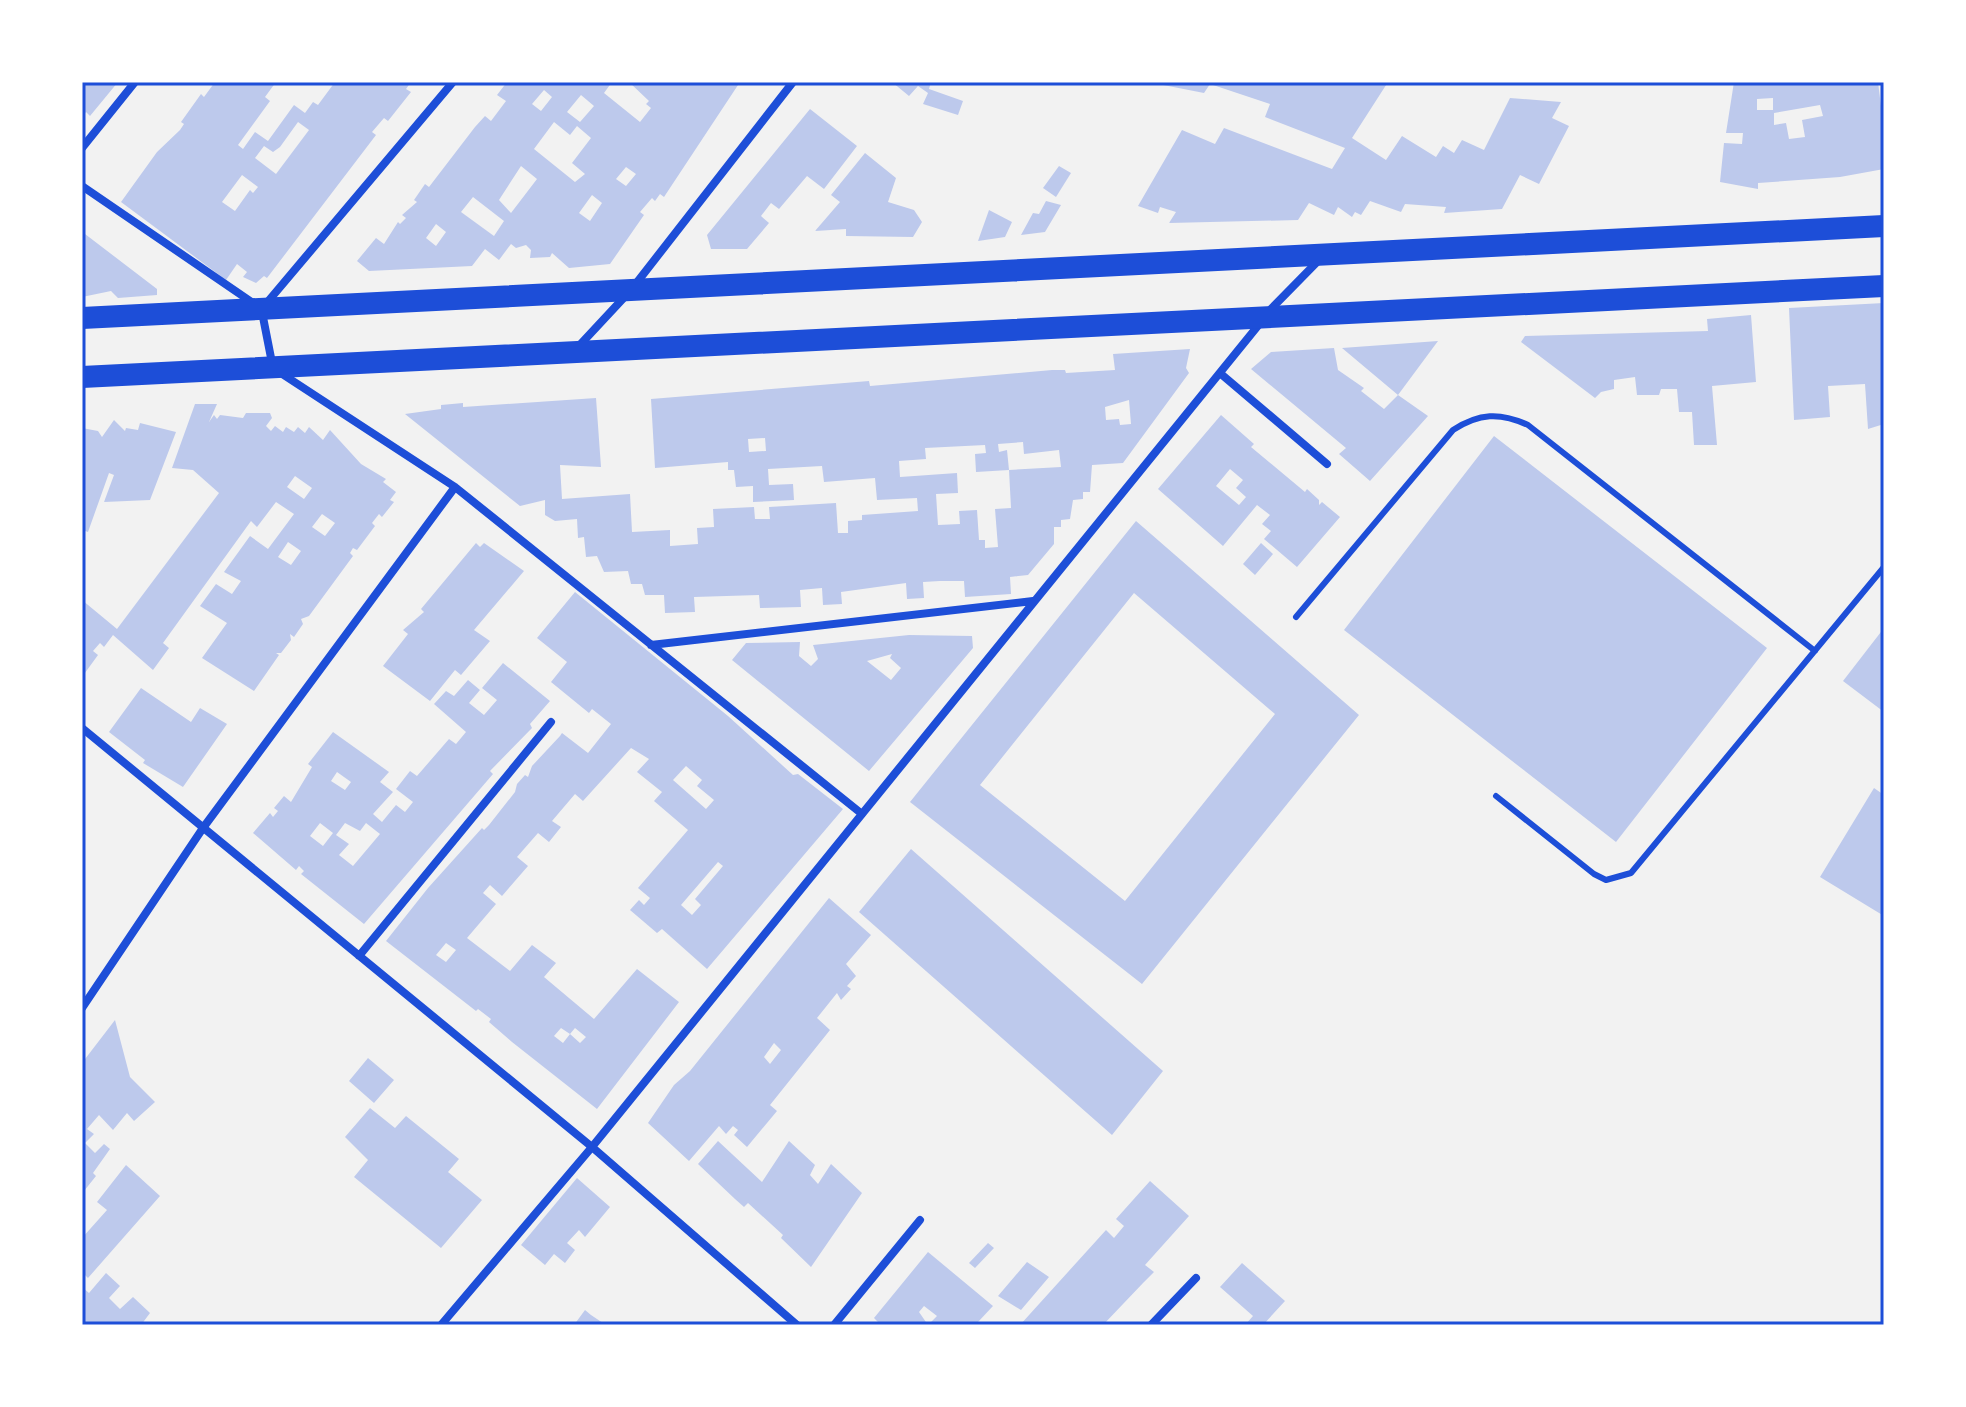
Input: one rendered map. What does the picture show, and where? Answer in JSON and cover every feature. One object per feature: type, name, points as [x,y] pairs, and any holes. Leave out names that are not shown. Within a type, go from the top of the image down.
[{"type":"highway","points":[[82,318],[1884,226]]},
{"type":"highway","points":[[82,377],[1884,286]]},
{"type":"street","points":[[82,148],[135,82]]},
{"type":"street","points":[[261,309],[453,82]]},
{"type":"street","points":[[573,352],[631,290],[793,82]]},
{"type":"street","points":[[82,186],[261,309],[273,368],[455,487],[862,814]]},
{"type":"street","points":[[441,1325],[592,1147],[1033,601],[1221,374],[1264,317],[1325,255]]},
{"type":"street","points":[[1221,374],[1327,464]]},
{"type":"street","points":[[82,1008],[203,828],[455,487]]},
{"type":"street","points":[[651,645],[1033,601]]},
{"type":"street","points":[[359,956],[551,722]]},
{"type":"street","points":[[82,728],[592,1147],[797,1325]]},
{"type":"street","points":[[834,1325],[920,1220]]},
{"type":"street","points":[[1151,1325],[1196,1278]]},
{"type":"lane","points":[[1296,617],[1453,430],[1474,418],[1498,415],[1528,425],[1815,651]]},
{"type":"lane","points":[[1496,796],[1594,874],[1606,880],[1631,873],[1884,567]]},
{"type":"building","points":[[82,82],[118,82],[90,116],[86,112],[82,117]]},
{"type":"building","points":[[215,82],[276,82],[265,97],[270,101],[238,145],[243,149],[255,132],[268,141],[294,105],[305,113],[313,102],[318,105],[335,82],[411,82],[406,89],[411,92],[388,121],[384,118],[372,132],[376,135],[267,278],[264,276],[256,283],[243,277],[247,272],[237,264],[226,280],[121,202],[157,152],[180,130],[184,124],[181,122],[201,94],[204,97]],"holes":[[[298,122],[309,130],[276,174],[255,158],[264,146],[273,152],[280,147]],[[242,175],[258,187],[253,193],[250,190],[235,211],[222,202]]]},
{"type":"building","points":[[507,82],[612,82],[604,93],[640,122],[651,108],[646,104],[649,101],[629,82],[740,82],[664,197],[660,194],[655,201],[652,198],[640,212],[644,215],[610,264],[569,268],[552,253],[550,257],[530,258],[531,250],[526,245],[516,248],[511,244],[499,260],[485,249],[472,266],[369,271],[357,261],[376,238],[384,244],[398,222],[400,224],[406,218],[402,215],[417,202],[414,200],[425,184],[429,187],[485,116],[491,121],[506,101],[497,95]],"holes":[[[544,90],[552,97],[541,111],[532,104]],[[581,95],[594,106],[580,122],[567,112]],[[554,122],[570,135],[577,126],[591,138],[572,163],[585,174],[575,182],[534,149]],[[521,166],[537,179],[511,213],[499,200]],[[626,167],[636,174],[626,186],[616,179]],[[592,195],[602,203],[590,221],[579,213]],[[473,197],[504,221],[494,236],[461,212]],[[436,224],[446,232],[436,246],[426,238]]]},
{"type":"building","points":[[892,82],[931,82],[929,89],[963,101],[958,115],[923,104],[928,93],[918,86],[909,96]]},
{"type":"building","points":[[1148,82],[1388,82],[1352,138],[1386,160],[1402,136],[1436,157],[1443,146],[1454,153],[1462,140],[1484,150],[1510,98],[1561,102],[1552,118],[1569,126],[1539,184],[1520,175],[1502,209],[1444,213],[1446,207],[1405,204],[1401,212],[1370,201],[1361,215],[1355,212],[1352,217],[1338,207],[1334,215],[1309,203],[1298,220],[1169,223],[1176,212],[1160,207],[1158,213],[1138,206],[1182,130],[1215,144],[1224,128],[1332,169],[1345,148],[1265,117],[1270,104],[1210,84],[1204,93]]},
{"type":"building","points":[[1734,82],[1878,82],[1884,130],[1884,169],[1840,177],[1758,183],[1758,189],[1720,182],[1724,143],[1742,144],[1743,133],[1726,133]],"holes":[[[1773,98],[1773,110],[1757,110],[1757,99]],[[1820,105],[1823,116],[1802,120],[1805,137],[1789,139],[1786,123],[1774,125],[1774,113]]]},
{"type":"building","points":[[810,109],[857,146],[824,189],[807,176],[779,209],[771,203],[761,216],[769,223],[747,249],[711,249],[707,235]]},
{"type":"building","points":[[865,153],[896,178],[888,202],[914,210],[922,222],[913,237],[846,236],[846,229],[815,231],[840,202],[831,195]]},
{"type":"building","points":[[1059,166],[1071,173],[1056,197],[1043,188]]},
{"type":"building","points":[[1046,201],[1061,205],[1045,232],[1021,235],[1033,213],[1039,214]]},
{"type":"building","points":[[989,210],[1012,222],[1005,237],[978,241]]},
{"type":"building","points":[[85,234],[157,289],[157,295],[118,298],[111,291],[82,297],[82,237]]},
{"type":"building","points":[[1884,303],[1884,424],[1868,429],[1865,384],[1828,386],[1830,417],[1794,420],[1789,308]]},
{"type":"building","points":[[1751,315],[1756,382],[1712,386],[1717,445],[1694,445],[1692,412],[1679,412],[1677,389],[1661,389],[1659,395],[1637,395],[1635,377],[1614,380],[1614,389],[1601,392],[1595,398],[1521,342],[1525,336],[1708,331],[1707,319]]},
{"type":"building","points":[[1438,341],[1398,395],[1342,348]]},
{"type":"building","points":[[1334,348],[1338,370],[1364,388],[1361,391],[1384,409],[1398,395],[1428,416],[1370,481],[1339,454],[1346,448],[1251,369],[1271,352]]},
{"type":"building","points":[[1190,349],[1186,368],[1189,373],[1123,463],[1092,465],[1090,492],[1083,492],[1083,499],[1073,500],[1070,519],[1061,520],[1061,527],[1054,527],[1054,544],[1028,575],[1010,577],[1011,594],[965,597],[964,581],[940,581],[923,582],[924,598],[907,599],[906,583],[841,592],[842,604],[823,605],[822,588],[800,590],[801,607],[760,608],[759,595],[694,597],[695,612],[665,613],[664,595],[645,595],[642,584],[631,584],[628,571],[604,572],[597,556],[586,557],[584,537],[578,538],[577,519],[555,521],[545,515],[545,500],[520,506],[405,414],[463,403],[463,407],[596,398],[601,467],[560,465],[562,499],[630,494],[632,532],[670,530],[670,546],[698,544],[697,528],[714,527],[713,509],[754,507],[755,519],[770,519],[769,507],[836,503],[838,533],[848,533],[848,521],[862,520],[862,515],[918,511],[917,498],[877,500],[875,478],[824,482],[822,466],[768,469],[769,485],[793,484],[794,500],[753,502],[753,486],[736,487],[734,470],[728,470],[728,462],[655,468],[651,399],[869,381],[870,386],[1052,370],[1065,370],[1066,373],[1115,370],[1113,354]],"holes":[[[1129,400],[1131,424],[1120,425],[1119,419],[1106,420],[1105,407]],[[765,438],[766,451],[749,452],[748,439]],[[1023,442],[1024,454],[1059,450],[1061,467],[1009,470],[1007,450],[999,452],[998,444]],[[985,445],[986,453],[975,454],[976,472],[1009,470],[1011,508],[995,509],[998,547],[985,548],[985,540],[979,540],[977,510],[959,511],[960,524],[938,525],[936,494],[958,493],[957,473],[900,477],[899,461],[926,459],[925,448]]]},
{"type":"building","points":[[195,404],[217,404],[209,422],[214,415],[217,419],[220,415],[243,418],[246,413],[270,413],[272,418],[266,426],[271,431],[275,426],[283,432],[286,427],[294,432],[298,427],[305,433],[309,427],[323,440],[330,430],[361,464],[386,479],[383,482],[396,492],[390,500],[394,502],[382,517],[379,514],[372,523],[375,526],[357,550],[353,548],[350,553],[353,556],[309,616],[301,619],[303,624],[294,637],[290,634],[291,640],[281,653],[276,653],[279,655],[254,691],[202,658],[227,623],[200,606],[216,584],[232,594],[241,581],[224,572],[250,536],[268,549],[294,514],[276,502],[257,527],[251,521],[163,643],[169,648],[153,670],[113,635],[104,647],[100,643],[93,651],[98,655],[82,677],[82,600],[117,629],[219,493],[193,470],[172,468]],"holes":[[[295,476],[312,488],[304,499],[287,487]],[[322,514],[335,523],[325,536],[312,527]],[[288,542],[301,551],[291,565],[278,557]]]},
{"type":"building","points":[[1221,415],[1254,444],[1251,447],[1305,492],[1307,489],[1319,500],[1319,505],[1322,502],[1340,517],[1297,567],[1264,539],[1271,531],[1262,524],[1270,515],[1257,505],[1223,546],[1158,489]],"holes":[[[1230,469],[1243,480],[1236,488],[1246,497],[1239,505],[1216,486]]]},
{"type":"building","points":[[114,420],[125,431],[126,428],[138,430],[140,423],[176,432],[150,500],[104,502],[114,475],[109,473],[88,532],[82,530],[82,428],[98,431],[102,437]]},
{"type":"building","points":[[1494,436],[1767,648],[1616,842],[1344,630]]},
{"type":"building","points":[[1136,521],[1359,715],[1142,984],[910,802]],"holes":[[[1134,593],[1275,714],[1125,901],[980,785]]]},
{"type":"building","points":[[476,543],[480,547],[484,543],[524,571],[474,630],[490,641],[461,675],[455,670],[430,701],[383,666],[408,634],[403,630],[424,612],[421,609]]},
{"type":"building","points":[[1261,543],[1273,554],[1255,575],[1243,564]]},
{"type":"building","points":[[575,592],[728,716],[793,775],[798,774],[843,809],[707,969],[662,929],[657,933],[630,910],[639,900],[644,905],[650,898],[638,888],[688,830],[654,801],[662,792],[637,772],[649,759],[631,748],[583,801],[575,794],[552,821],[561,827],[549,842],[538,833],[517,857],[528,866],[502,896],[490,885],[483,893],[496,904],[467,938],[510,971],[532,945],[556,963],[544,977],[594,1019],[637,969],[679,1002],[597,1109],[512,1042],[489,1022],[491,1019],[478,1009],[476,1011],[386,941],[428,888],[482,828],[484,830],[489,825],[515,792],[517,784],[525,775],[528,777],[532,766],[562,733],[588,753],[611,724],[592,709],[589,713],[551,682],[567,662],[537,638]],"holes":[[[686,766],[702,780],[697,786],[714,800],[706,809],[673,780]],[[718,862],[723,866],[695,899],[701,905],[692,915],[681,905]],[[446,943],[456,950],[446,962],[436,955]],[[561,1028],[570,1034],[563,1043],[554,1036]],[[575,1028],[586,1037],[580,1043],[570,1034]]]},
{"type":"building","points":[[1884,628],[1884,712],[1843,681]]},
{"type":"building","points":[[909,635],[972,636],[973,648],[869,771],[732,660],[746,643],[800,642],[799,656],[811,666],[818,659],[813,645]],"holes":[[[892,654],[890,658],[901,668],[891,680],[867,661]]]},
{"type":"building","points":[[503,663],[550,701],[530,724],[532,728],[490,771],[493,774],[364,924],[301,874],[304,871],[299,866],[296,870],[253,833],[270,813],[273,817],[278,811],[274,808],[284,796],[291,802],[312,767],[308,764],[333,732],[389,772],[380,782],[393,792],[373,814],[382,822],[396,805],[405,812],[413,802],[396,789],[410,771],[417,776],[449,739],[456,744],[466,732],[434,704],[446,691],[454,696],[468,680],[480,690],[469,703],[484,715],[497,700],[482,688]],"holes":[[[337,772],[351,782],[345,790],[331,781]],[[320,823],[333,833],[323,846],[310,836]],[[345,823],[360,831],[366,823],[380,834],[353,866],[339,855],[349,844],[336,835]]]},
{"type":"building","points":[[141,688],[191,722],[200,708],[227,724],[183,787],[143,763],[145,760],[109,732]]},
{"type":"building","points":[[1874,788],[1884,795],[1884,916],[1820,877]]},
{"type":"building","points":[[911,849],[1163,1071],[1112,1135],[859,912]]},
{"type":"building","points":[[829,898],[871,935],[846,964],[856,976],[847,986],[851,989],[841,1000],[837,993],[817,1018],[830,1030],[770,1105],[777,1111],[747,1147],[734,1135],[738,1130],[733,1126],[726,1134],[719,1126],[689,1161],[648,1123],[674,1085],[690,1071]],"holes":[[[774,1043],[781,1050],[770,1064],[764,1057]]]},
{"type":"building","points":[[115,1020],[130,1077],[155,1102],[134,1121],[127,1113],[113,1130],[99,1115],[87,1129],[94,1134],[85,1143],[95,1153],[104,1144],[110,1149],[84,1191],[82,1063]]},
{"type":"building","points":[[368,1058],[394,1080],[374,1103],[349,1081]]},
{"type":"building","points":[[370,1108],[395,1128],[406,1116],[459,1159],[448,1172],[482,1200],[441,1248],[354,1177],[368,1160],[345,1137]]},
{"type":"building","points":[[718,1141],[762,1182],[789,1141],[815,1165],[810,1175],[818,1184],[831,1164],[862,1193],[811,1267],[781,1238],[783,1235],[748,1203],[744,1207],[698,1164]]},
{"type":"building","points":[[126,1165],[160,1196],[88,1278],[82,1272],[82,1238],[107,1210],[97,1202]]},
{"type":"building","points":[[577,1178],[610,1207],[585,1237],[579,1230],[567,1243],[575,1250],[565,1263],[554,1254],[545,1265],[521,1245]]},
{"type":"building","points":[[1150,1181],[1189,1216],[1145,1265],[1154,1272],[1103,1325],[1020,1325],[1106,1230],[1114,1238],[1124,1226],[1116,1219]]},
{"type":"building","points":[[988,1243],[994,1248],[975,1268],[969,1263]]},
{"type":"building","points":[[928,1252],[993,1306],[978,1322],[981,1325],[928,1325],[881,1325],[874,1318]],"holes":[[[924,1306],[937,1316],[928,1325],[919,1312]]]},
{"type":"building","points":[[1027,1262],[1049,1277],[1021,1310],[998,1296]]},
{"type":"building","points":[[1242,1263],[1285,1301],[1263,1325],[1245,1325],[1253,1316],[1220,1287]]},
{"type":"building","points":[[106,1273],[120,1286],[109,1298],[120,1309],[133,1297],[150,1313],[141,1325],[82,1325],[82,1287],[89,1293]]},
{"type":"building","points":[[585,1310],[591,1315],[606,1325],[574,1325]]}]
